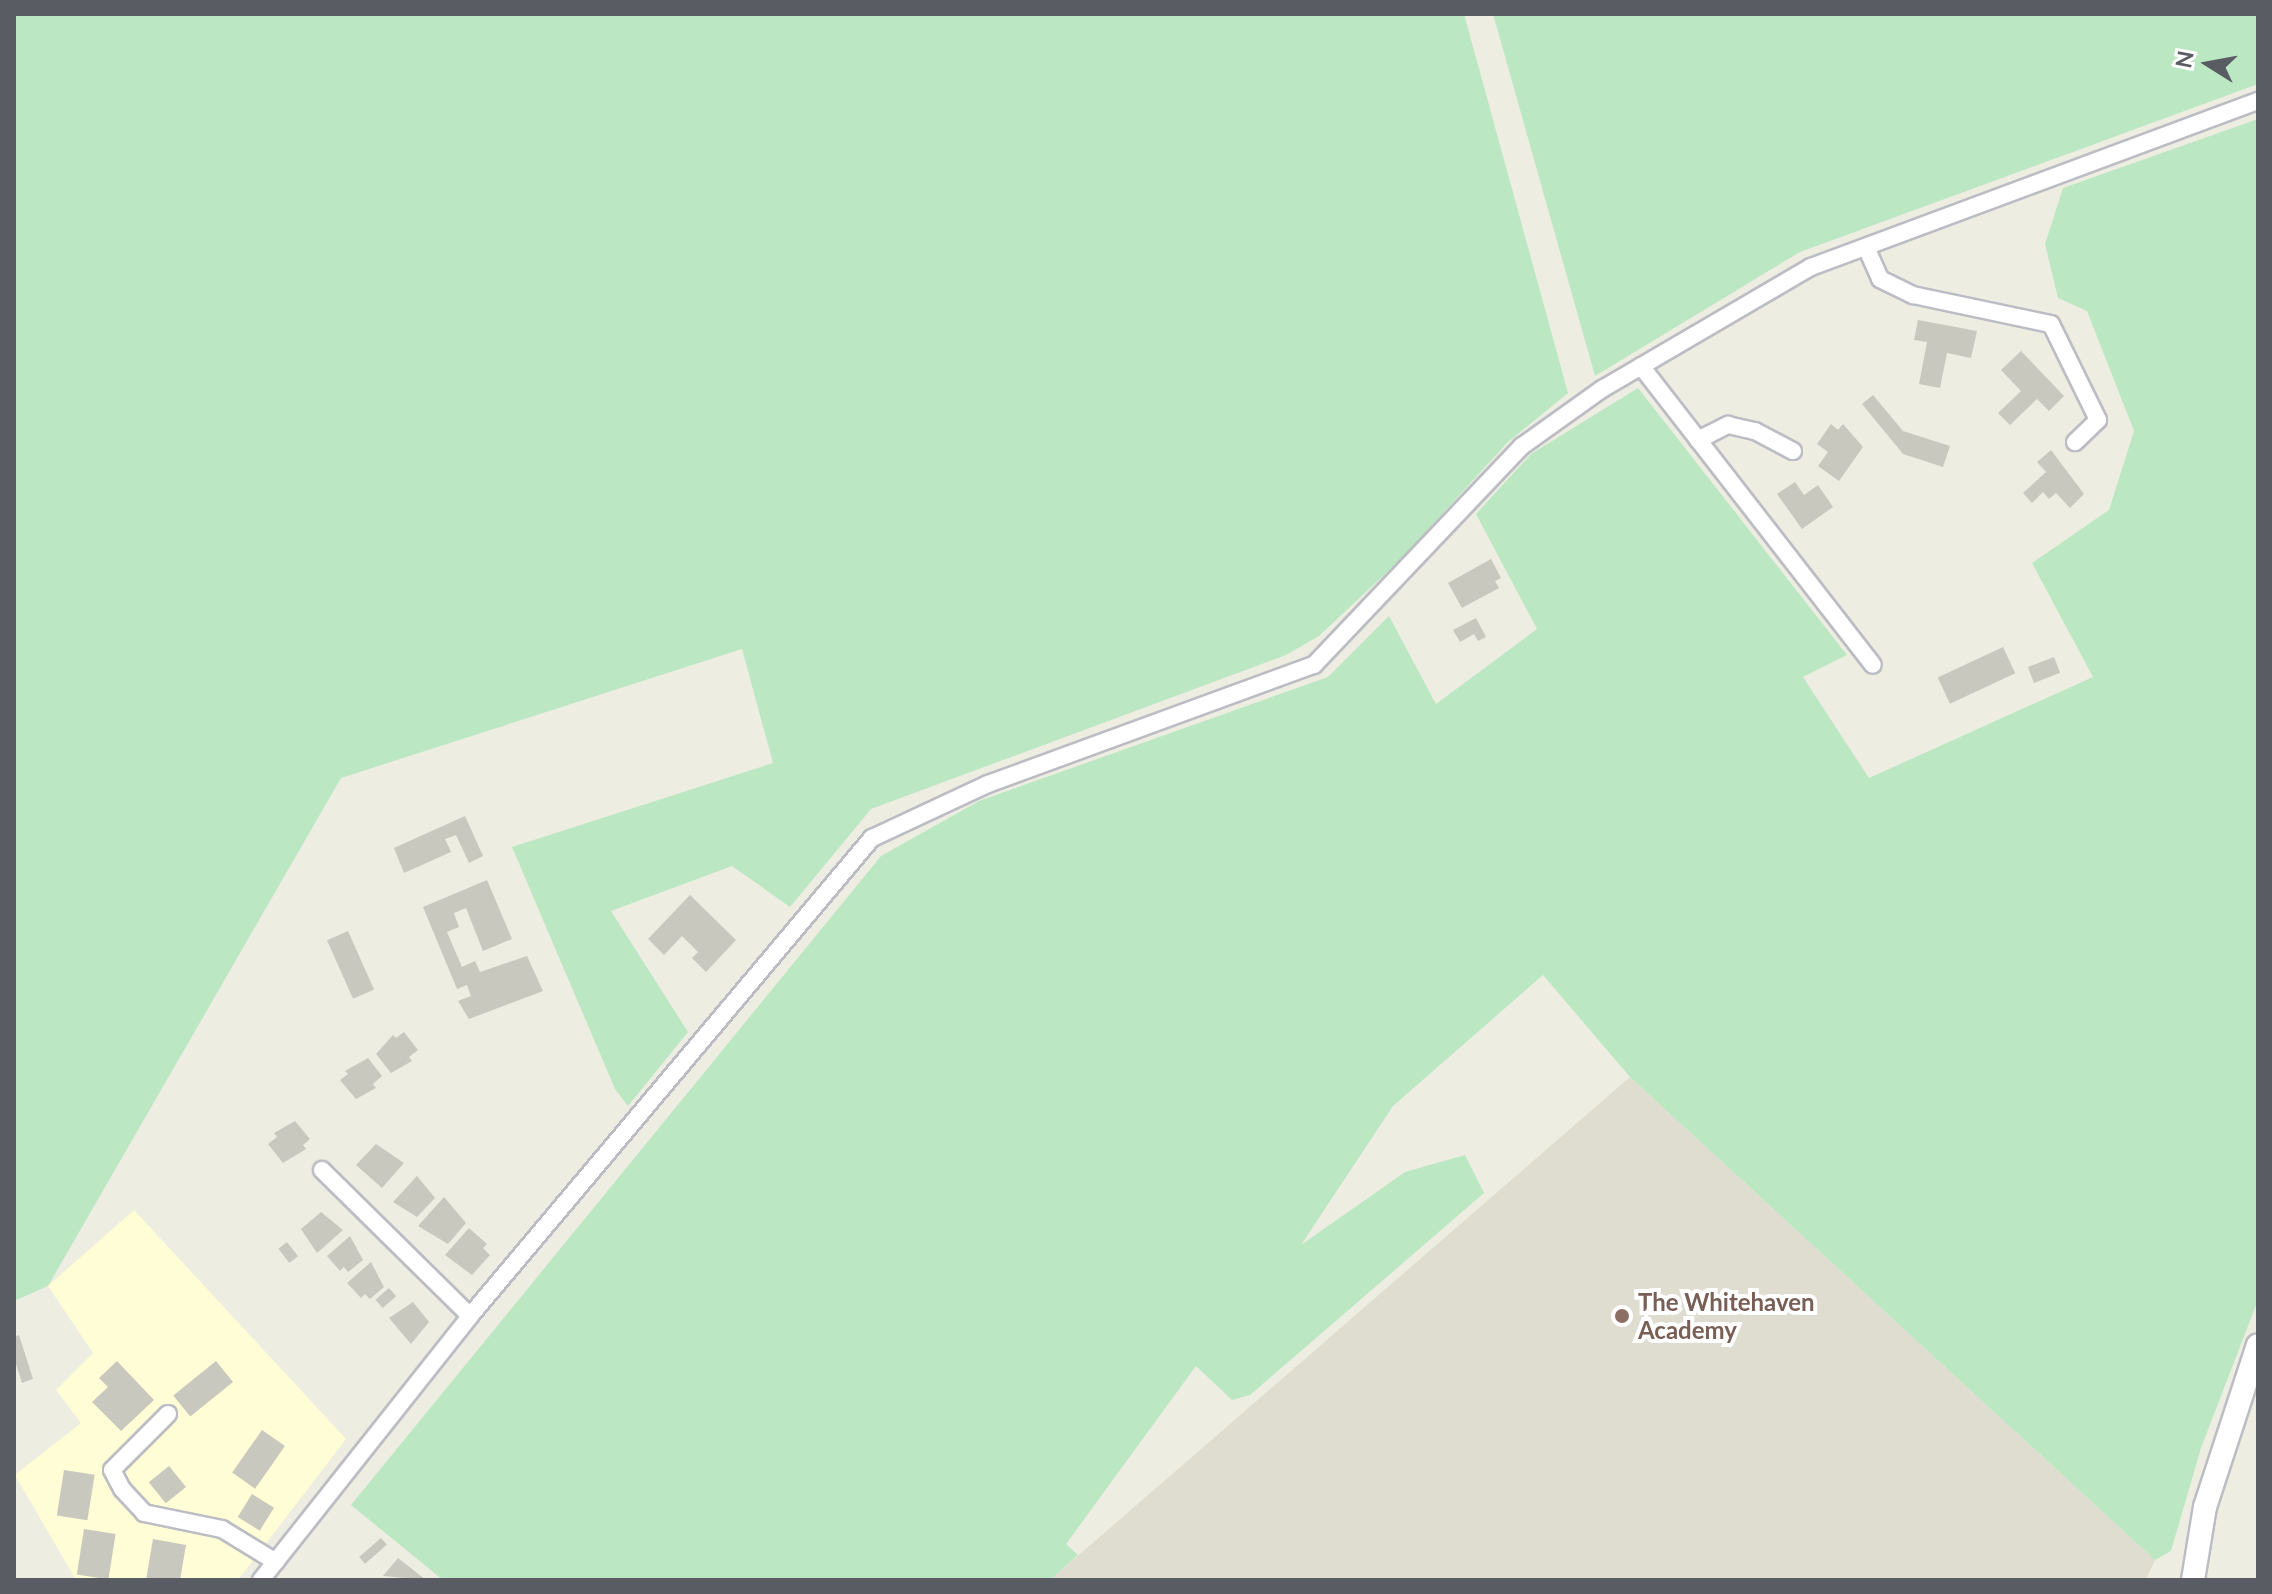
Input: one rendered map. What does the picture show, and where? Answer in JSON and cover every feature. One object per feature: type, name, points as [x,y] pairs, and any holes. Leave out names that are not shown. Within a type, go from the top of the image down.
[{"type":"main road","points":[[2193,1580],[2205,1507],[2258,1345]]},
{"type":"street","points":[[261,1580],[470,1316],[872,838],[988,784],[1314,665],[1522,446],[1641,366],[1811,267],[2258,101]]},
{"type":"street","points":[[1866,247],[1880,279],[1913,295],[2051,324],[2098,420],[2075,442]]},
{"type":"street","points":[[1641,366],[1873,665]]},
{"type":"street","points":[[1698,440],[1728,425],[1755,431],[1793,451]]},
{"type":"street","points":[[322,1170],[470,1316]]},
{"type":"street","points":[[168,1414],[112,1470],[122,1489],[144,1513],[222,1529],[276,1562]]},
{"type":"shaded area","name":"The Whitehaven Academy","points":[[1630,1077],[2155,1560],[2146,1580],[1050,1580]]},
{"type":"shaded area","points":[[134,1210],[346,1439],[238,1580],[76,1580],[15,1475],[81,1423],[56,1390],[93,1353],[48,1286]]},
{"type":"green space","points":[[14,14],[1464,14],[1568,393],[1508,442],[1401,559],[1319,636],[1286,655],[871,809],[790,907],[732,866],[611,911],[688,1032],[628,1106],[615,1089],[512,847],[773,763],[742,649],[341,778],[48,1286],[14,1301]]},
{"type":"green space","points":[[1493,14],[2258,14],[2258,84],[1800,252],[1595,376]]},
{"type":"green space","points":[[2258,119],[2258,1300],[2201,1448],[2171,1551],[2155,1560],[1630,1077],[1543,975],[1393,1106],[1301,1245],[1405,1172],[1465,1155],[1484,1193],[1250,1395],[1232,1400],[1196,1366],[1066,1544],[1078,1555],[1050,1580],[443,1580],[351,1505],[881,856],[979,801],[1328,677],[1389,616],[1436,704],[1537,629],[1476,514],[1531,454],[1638,388],[1847,655],[1803,677],[1869,778],[2093,677],[2032,563],[2109,510],[2134,431],[2087,311],[2058,298],[2045,244],[2063,188]]},
{"type":"building","points":[[1918,320],[1977,331],[1971,358],[1947,353],[1940,388],[1919,384],[1927,342],[1914,340]]},
{"type":"building","points":[[2021,351],[2064,396],[2049,411],[2037,399],[2010,425],[1998,413],[2021,391],[2001,370]]},
{"type":"building","points":[[1873,395],[1903,431],[1950,446],[1943,467],[1903,454],[1862,404]]},
{"type":"building","points":[[1831,424],[1838,430],[1843,424],[1863,447],[1839,481],[1818,466],[1828,452],[1817,444]]},
{"type":"building","points":[[2051,450],[2084,494],[2070,508],[2056,493],[2049,499],[2043,492],[2032,503],[2023,493],[2046,472],[2037,462]]},
{"type":"building","points":[[1795,482],[1804,495],[1818,485],[1833,507],[1802,529],[1777,494]]},
{"type":"building","points":[[1491,559],[1501,578],[1495,581],[1499,588],[1462,608],[1448,583]]},
{"type":"building","points":[[1476,618],[1486,637],[1478,641],[1474,634],[1460,642],[1453,630]]},
{"type":"building","points":[[2003,647],[2015,673],[1950,704],[1938,677]]},
{"type":"building","points":[[2054,657],[2060,673],[2034,683],[2028,667]]},
{"type":"building","points":[[465,816],[483,856],[469,863],[456,835],[445,839],[451,852],[404,873],[394,848]]},
{"type":"building","points":[[487,880],[512,939],[483,951],[466,908],[454,913],[459,927],[447,932],[462,967],[475,961],[480,972],[527,956],[543,991],[469,1019],[458,1001],[471,996],[467,985],[457,989],[423,907]]},
{"type":"building","points":[[690,895],[736,940],[706,972],[692,958],[698,952],[682,936],[664,955],[648,939]]},
{"type":"building","points":[[348,931],[374,989],[353,999],[327,940]]},
{"type":"building","points":[[404,1032],[418,1050],[409,1057],[412,1061],[391,1073],[376,1054],[393,1035],[396,1038]]},
{"type":"building","points":[[368,1058],[382,1076],[373,1084],[376,1088],[356,1099],[340,1080],[348,1074],[345,1071]]},
{"type":"building","points":[[295,1121],[310,1139],[303,1145],[306,1149],[283,1163],[268,1144],[277,1137],[274,1133]]},
{"type":"building","points":[[376,1144],[404,1163],[382,1188],[356,1165]]},
{"type":"building","points":[[417,1176],[435,1198],[417,1217],[393,1202]]},
{"type":"building","points":[[444,1197],[466,1223],[448,1244],[418,1226]]},
{"type":"building","points":[[321,1212],[343,1230],[317,1253],[301,1229]]},
{"type":"building","points":[[469,1228],[487,1244],[483,1248],[490,1255],[472,1275],[445,1255]]},
{"type":"building","points":[[350,1236],[363,1260],[348,1272],[344,1267],[340,1271],[327,1256]]},
{"type":"building","points":[[287,1242],[298,1256],[289,1263],[278,1249]]},
{"type":"building","points":[[371,1262],[384,1287],[370,1299],[365,1294],[361,1298],[347,1283]]},
{"type":"building","points":[[389,1288],[396,1296],[383,1308],[375,1300]]},
{"type":"building","points":[[413,1302],[429,1322],[411,1344],[389,1318]]},
{"type":"building","points":[[19,1335],[33,1379],[22,1383],[14,1358],[14,1337]]},
{"type":"building","points":[[117,1361],[154,1400],[121,1431],[92,1402],[108,1387],[99,1378]]},
{"type":"building","points":[[216,1361],[233,1382],[190,1417],[173,1396]]},
{"type":"building","points":[[262,1430],[285,1446],[255,1489],[232,1473]]},
{"type":"building","points":[[169,1466],[186,1487],[166,1503],[149,1482]]},
{"type":"building","points":[[64,1470],[95,1475],[87,1520],[57,1515]]},
{"type":"building","points":[[252,1494],[274,1508],[260,1531],[238,1517]]},
{"type":"building","points":[[84,1529],[116,1534],[108,1579],[77,1574]]},
{"type":"building","points":[[381,1538],[387,1545],[365,1564],[359,1557]]},
{"type":"building","points":[[153,1539],[186,1545],[180,1580],[146,1580]]},
{"type":"building","points":[[398,1558],[426,1580],[383,1576]]},
{"type":"place","name":"The Whitehaven Academy","points":[[1622,1316]]}]
